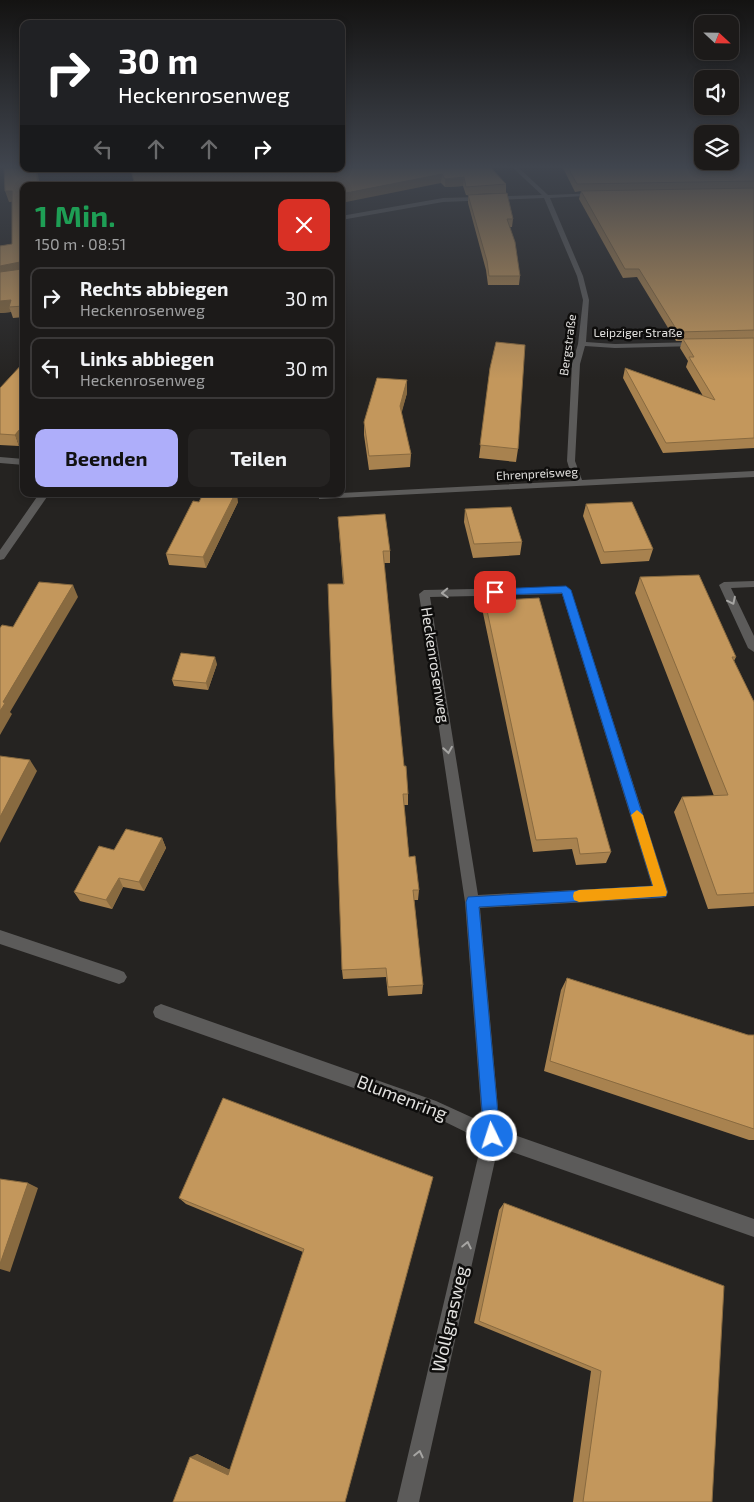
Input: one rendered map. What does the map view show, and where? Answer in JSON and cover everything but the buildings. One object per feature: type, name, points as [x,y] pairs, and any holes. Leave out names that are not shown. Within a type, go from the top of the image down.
[{"type":"street","name":"Bergstraße","points":[[564,238],[580,276],[586,300],[582,344],[576,364],[570,462],[579,484]]},
{"type":"street","name":"Leipziger Straße","points":[[582,344],[615,346],[704,344]]},
{"type":"street","points":[[0,460],[20,462]]},
{"type":"street","name":"Ehrenpreisweg","points":[[345,496],[754,474]]},
{"type":"street","points":[[0,557],[42,497]]},
{"type":"street","points":[[754,584],[724,585],[754,648]]},
{"type":"street","name":"Heckenrosenweg","points":[[472,902],[661,892],[566,590],[424,594],[472,902],[492,1136]]},
{"type":"street","points":[[0,937],[119,977]]},
{"type":"street","name":"Blumenring","points":[[161,1012],[436,1109],[492,1136],[754,1228]]},
{"type":"street","name":"Wollgrasweg","points":[[408,1502],[492,1136]]},
{"type":"slow traffic","points":[[579,896],[661,892],[637,815]]},
{"type":"route","points":[[492,1136],[472,902],[661,892],[566,590],[495,592]]}]
